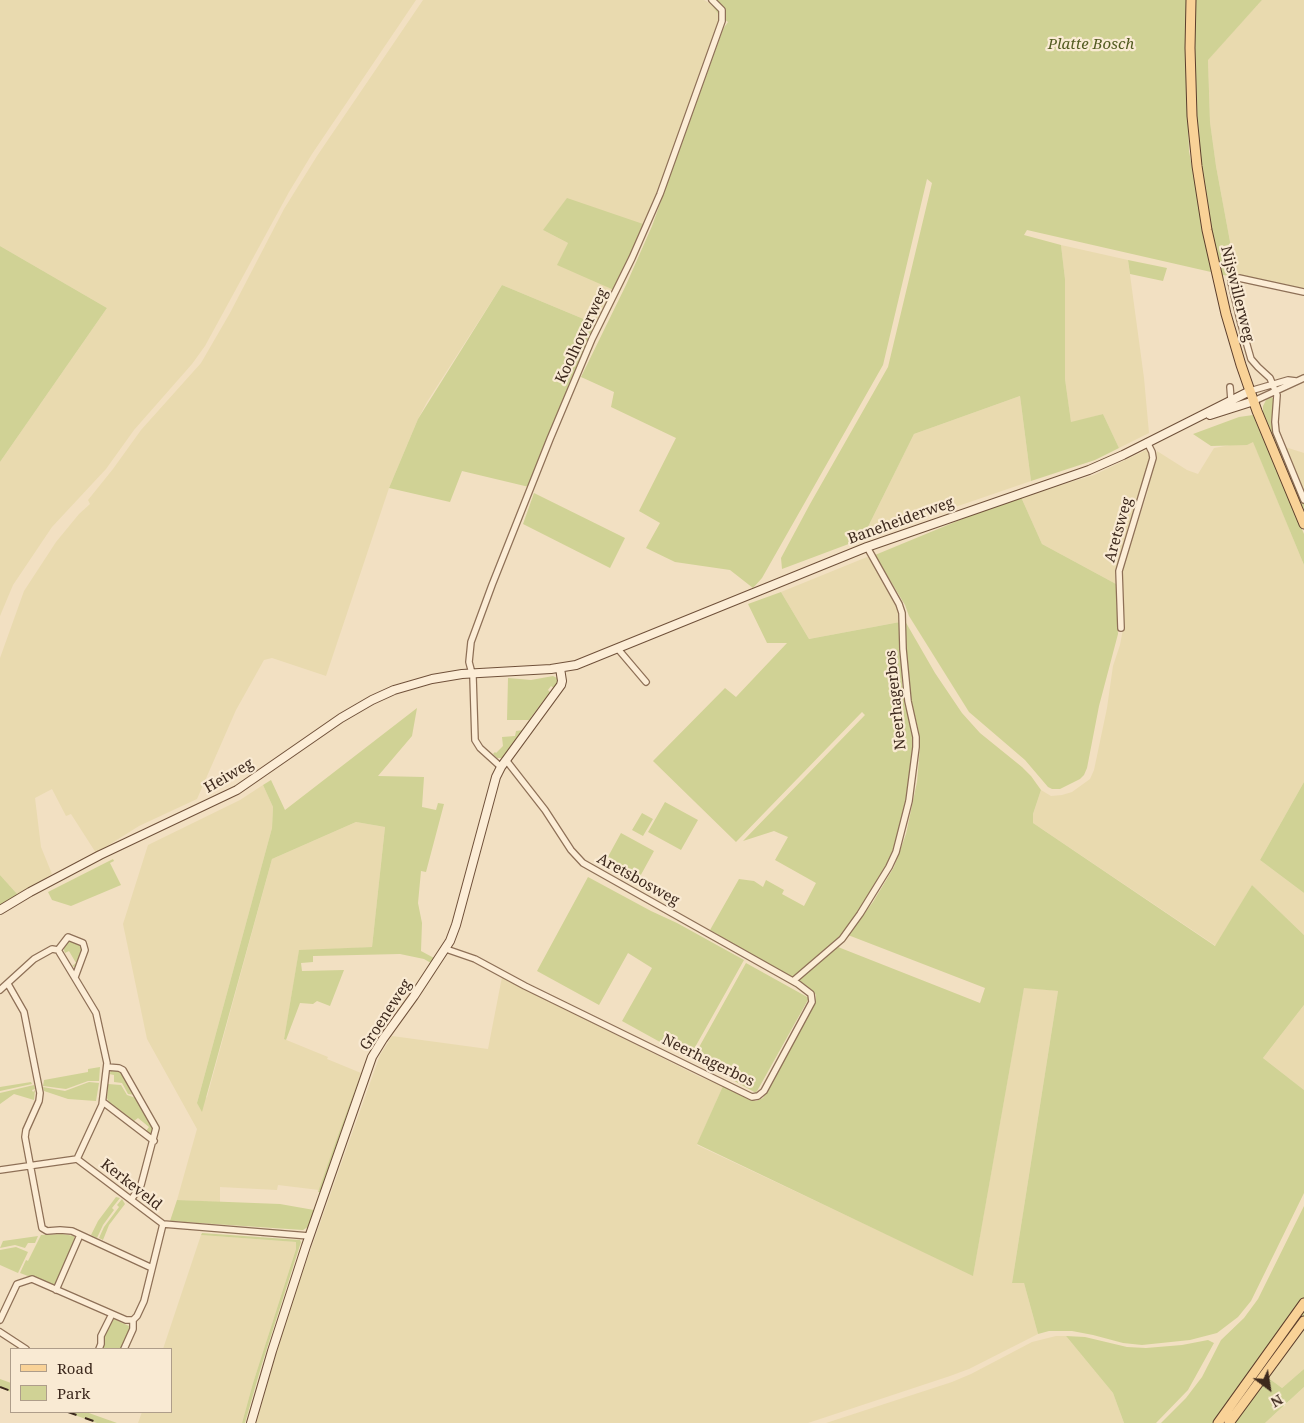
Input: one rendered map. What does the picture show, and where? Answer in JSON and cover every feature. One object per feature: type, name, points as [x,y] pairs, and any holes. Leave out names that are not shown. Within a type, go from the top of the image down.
[{"type":"main road","name":"Nijswillerweg","points":[[1192,0],[1190,61],[1194,133],[1207,230],[1226,314],[1250,391],[1304,524]]},
{"type":"main road","points":[[1218,1423],[1304,1303]]},
{"type":"main road","points":[[1230,1423],[1304,1321]]},
{"type":"street","name":"Koolhoverweg","points":[[500,767],[478,746],[475,740],[473,677],[469,662],[471,642],[536,472],[569,393],[660,194],[720,25],[722,10],[712,0]]},
{"type":"street","name":"Nijswillerweg","points":[[1304,292],[1239,278],[1234,278],[1231,282],[1240,324],[1251,359],[1274,384],[1278,400],[1275,422],[1276,432],[1304,500]]},
{"type":"street","points":[[1250,391],[1288,380],[1304,378]]},
{"type":"street","points":[[1254,401],[1276,392],[1296,380]]},
{"type":"street","points":[[1230,387],[1231,400]]},
{"type":"street","name":"Baneheiderweg","points":[[471,673],[560,668],[576,665],[867,547],[1089,470],[1250,391]]},
{"type":"street","name":"Baneheiderweg","points":[[1193,420],[1254,401]]},
{"type":"street","name":"Aretsweg","points":[[1121,628],[1119,571],[1153,458],[1147,442]]},
{"type":"street","name":"Neerhagerbos","points":[[446,949],[475,959],[525,986],[748,1096],[755,1097],[762,1093],[812,1002],[812,996],[809,992],[793,981],[842,939],[880,881],[896,852],[908,800],[916,737],[908,700],[901,609],[867,547]]},
{"type":"street","points":[[618,649],[646,682]]},
{"type":"street","name":"Groeneweg","points":[[251,1423],[269,1358],[309,1236],[372,1057],[446,949],[456,925],[500,767],[561,685],[560,668]]},
{"type":"street","name":"Heiweg","points":[[0,910],[100,855],[237,790],[341,718],[372,700],[419,682],[471,673]]},
{"type":"street","name":"Aretsbosweg","points":[[506,760],[545,810],[571,850],[584,863],[793,981]]},
{"type":"street","points":[[58,950],[68,937],[83,943],[85,950],[75,977]]},
{"type":"street","points":[[0,990],[34,959],[52,948],[58,950],[98,1018],[107,1067],[103,1102],[77,1159],[0,1170]]},
{"type":"street","points":[[8,984],[24,1012],[40,1093],[40,1098],[25,1134],[42,1228],[46,1231],[64,1230],[80,1235],[152,1268]]},
{"type":"street","points":[[107,1067],[123,1070],[155,1125],[154,1141],[141,1185],[131,1200]]},
{"type":"street","points":[[103,1102],[154,1141]]},
{"type":"street","name":"Kerkeveld","points":[[77,1159],[163,1224],[309,1236]]},
{"type":"street","points":[[124,1348],[133,1330],[133,1320],[144,1301],[163,1224]]},
{"type":"street","points":[[56,1290],[80,1235]]},
{"type":"street","points":[[0,1320],[17,1284],[32,1279],[126,1320],[133,1320]]},
{"type":"street","points":[[99,1348],[112,1314]]},
{"type":"street","points":[[0,1332],[24,1348]]},
{"type":"shaded area","points":[[0,0],[416,0],[312,154],[289,192],[205,346],[192,364],[134,430],[106,469],[52,527],[13,585],[0,616],[0,462],[107,308],[0,246]]},
{"type":"shaded area","points":[[423,0],[704,0],[711,4],[718,13],[719,21],[646,225],[543,230],[568,243],[558,264],[616,291],[598,325],[502,285],[427,402],[389,488],[326,676],[272,658],[264,660],[236,710],[197,799],[139,826],[96,853],[71,814],[66,816],[52,789],[35,798],[41,847],[52,874],[18,895],[0,875],[0,658],[24,591],[56,542],[79,514],[90,504],[88,500],[141,430],[201,363],[230,313],[284,209],[317,156]]},
{"type":"shaded area","points":[[1262,0],[1304,0],[1304,289],[1236,274],[1216,166],[1210,122],[1208,59]]},
{"type":"shaded area","points":[[1061,245],[1128,260],[1144,378],[1149,433],[1119,448],[1103,414],[1071,423],[1065,379],[1065,279]]},
{"type":"shaded area","points":[[1020,396],[1031,481],[862,539],[914,434]]},
{"type":"shaded area","points":[[1253,441],[1304,565],[1304,782],[1260,860],[1304,893],[1304,935],[1252,885],[1216,946],[1033,823],[1033,814],[1041,790],[1051,796],[1072,792],[1090,779],[1094,770],[1107,708],[1113,666],[1124,624],[1124,599],[1120,576],[1147,494],[1157,451],[1187,470],[1198,474],[1214,448]]},
{"type":"shaded area","points":[[1285,447],[1304,453],[1304,494]]},
{"type":"shaded area","points":[[1146,450],[1151,457],[1115,571],[1116,584],[1042,544],[1021,497],[1094,475]]},
{"type":"shaded area","points":[[867,557],[870,558],[899,608],[900,622],[809,639],[781,592]]},
{"type":"shaded area","points":[[263,785],[273,807],[272,828],[197,1103],[207,1097],[272,859],[356,822],[385,827],[372,947],[299,951],[284,1039],[361,1073],[319,1190],[278,1185],[277,1190],[220,1187],[220,1202],[177,1200],[197,1129],[147,1039],[123,924],[148,845],[240,800]]},
{"type":"shaded area","points":[[502,977],[700,1077],[723,1086],[697,1145],[973,1275],[1024,987],[1058,991],[1012,1283],[1024,1283],[1038,1334],[969,1369],[808,1423],[256,1423],[288,1313],[380,1055],[392,1036],[488,1049]]},
{"type":"shaded area","points":[[1304,1005],[1304,1090],[1263,1058]]},
{"type":"shaded area","points":[[201,1235],[297,1242],[242,1423],[138,1423],[142,1413],[172,1413],[172,1348],[163,1348]]},
{"type":"shaded area","points":[[1304,1326],[1304,1369],[1282,1388],[1267,1377]]},
{"type":"shaded area","points":[[1056,1336],[1066,1336],[1113,1393],[1124,1423],[826,1423],[952,1382],[1032,1342]]},
{"type":"shaded area","points":[[1304,1387],[1304,1423],[1265,1423],[1288,1402]]},
{"type":"green space","name":"Platte Bosch","points":[[708,0],[1187,0],[1186,59],[1189,151],[1211,272],[1027,230],[1024,235],[1061,245],[1065,279],[1065,379],[1071,422],[1103,414],[1119,448],[1095,460],[1031,481],[1020,396],[914,434],[862,539],[782,569],[781,558],[888,367],[932,183],[927,179],[883,365],[762,578],[753,588],[730,570],[675,562],[646,548],[660,523],[639,511],[676,438],[611,407],[614,392],[581,377],[626,285],[652,226],[723,29],[728,22],[719,15]]},
{"type":"green space","points":[[1195,0],[1262,0],[1208,60],[1210,122],[1216,166],[1236,274],[1231,276],[1222,275],[1210,226],[1200,162],[1194,90]]},
{"type":"green space","points":[[567,198],[646,225],[616,291],[557,265],[568,243],[543,230]]},
{"type":"green space","points":[[0,246],[107,308],[0,462]]},
{"type":"green space","points":[[1128,260],[1167,268],[1163,281],[1130,274]]},
{"type":"green space","points":[[502,285],[598,325],[529,487],[462,471],[450,502],[389,488],[418,419]]},
{"type":"green space","points":[[1271,397],[1275,400],[1272,425],[1278,444],[1304,504],[1304,511],[1263,412],[1266,400]]},
{"type":"green space","points":[[1253,415],[1304,534],[1304,565],[1253,442],[1247,445],[1211,446],[1193,434],[1239,417]]},
{"type":"green space","points":[[534,493],[625,538],[610,568],[523,524]]},
{"type":"green space","points":[[1021,497],[1042,544],[1116,584],[1118,634],[1099,706],[1087,768],[1080,779],[1060,789],[1048,787],[1025,760],[969,712],[909,616],[905,605],[875,555],[984,510]]},
{"type":"green space","points":[[781,592],[809,639],[900,622],[902,684],[915,747],[904,818],[896,848],[882,878],[845,932],[835,943],[795,976],[788,976],[710,930],[739,879],[754,881],[763,887],[766,880],[784,890],[782,894],[804,906],[816,883],[775,860],[788,837],[774,831],[743,841],[865,715],[862,712],[736,842],[653,761],[725,688],[736,697],[787,643],[767,643],[748,604]]},
{"type":"green space","points":[[905,621],[935,673],[962,713],[980,733],[1022,767],[1041,790],[1033,814],[1033,823],[1215,946],[1252,885],[1304,935],[1304,1005],[1263,1058],[1304,1090],[1304,1193],[1251,1301],[1238,1317],[1217,1333],[1190,1340],[1142,1345],[1123,1343],[1072,1331],[1049,1331],[1038,1334],[1024,1283],[1012,1283],[1058,991],[1024,988],[973,1276],[697,1144],[723,1086],[756,1101],[763,1098],[815,1002],[816,995],[799,980],[838,947],[980,1003],[985,988],[848,935],[873,902],[894,867],[906,834],[917,782],[920,746],[918,728],[907,687]]},
{"type":"green space","points":[[553,676],[559,682],[554,688],[551,686],[548,690],[550,692],[529,720],[507,720],[508,678],[531,680]]},
{"type":"green space","points":[[417,708],[412,736],[378,776],[424,777],[422,807],[436,810],[438,803],[444,804],[426,872],[421,871],[418,903],[422,923],[421,951],[434,958],[431,963],[424,959],[400,954],[313,956],[313,962],[301,963],[302,971],[344,970],[330,1006],[317,1001],[313,1004],[300,1003],[286,1040],[284,1039],[299,950],[372,947],[385,827],[356,822],[272,859],[202,1112],[197,1103],[272,828],[273,807],[263,785],[271,780],[285,810]]},
{"type":"green space","points":[[523,730],[502,758],[497,758],[493,754],[503,746],[502,737],[515,736],[516,731]]},
{"type":"green space","points":[[1304,782],[1304,893],[1260,860]]},
{"type":"green space","points":[[665,802],[698,820],[681,850],[648,832]]},
{"type":"green space","points":[[642,813],[653,819],[643,836],[632,830]]},
{"type":"green space","points":[[621,833],[654,851],[637,882],[604,864]]},
{"type":"green space","points":[[113,859],[114,861],[110,863],[121,885],[71,906],[52,900],[48,892]]},
{"type":"green space","points":[[0,875],[18,895],[0,906]]},
{"type":"green space","points":[[588,877],[744,960],[689,1058],[622,1021],[652,968],[628,953],[599,1005],[537,971]]},
{"type":"green space","points":[[71,940],[81,945],[82,949],[75,967],[72,966],[76,963],[69,951],[65,953],[64,950],[64,946]]},
{"type":"green space","points":[[746,963],[809,998],[756,1093],[693,1058]]},
{"type":"green space","points":[[100,1067],[99,1081],[88,1081],[66,1089],[43,1086],[44,1080],[88,1072],[88,1069]]},
{"type":"green space","points":[[112,1070],[121,1072],[135,1095],[128,1094],[122,1083],[114,1082],[114,1075],[109,1074]]},
{"type":"green space","points":[[361,1073],[320,1192],[318,1192],[336,1141]]},
{"type":"green space","points":[[31,1082],[32,1084],[0,1091],[0,1087]]},
{"type":"green space","points":[[89,1082],[99,1083],[96,1101],[68,1099],[44,1091],[43,1087],[65,1091]]},
{"type":"green space","points":[[108,1084],[121,1085],[127,1095],[136,1098],[152,1126],[152,1134],[146,1131],[149,1127],[138,1118],[134,1121],[109,1102],[107,1098]]},
{"type":"green space","points":[[34,1085],[35,1089],[32,1090],[33,1092],[35,1090],[34,1100],[14,1094],[0,1104],[0,1093]]},
{"type":"green space","points":[[116,1197],[120,1198],[112,1208],[114,1210],[103,1225],[97,1238],[91,1235],[98,1221]]},
{"type":"green space","points":[[122,1199],[125,1204],[109,1225],[103,1240],[99,1238],[104,1227],[119,1207],[117,1205]]},
{"type":"green space","points":[[177,1200],[280,1204],[314,1210],[308,1227],[303,1230],[170,1221]]},
{"type":"green space","points":[[1304,1206],[1304,1299],[1214,1423],[1161,1423],[1186,1398],[1202,1377],[1221,1340],[1244,1318],[1258,1299]]},
{"type":"green space","points":[[202,1233],[300,1240],[301,1242],[245,1423],[242,1423],[253,1383],[296,1249],[296,1242],[201,1235]]},
{"type":"green space","points":[[62,1234],[74,1236],[75,1242],[55,1284],[52,1285],[20,1273],[41,1235]]},
{"type":"green space","points":[[38,1236],[35,1243],[28,1243],[25,1248],[15,1245],[0,1248],[3,1241]]},
{"type":"green space","points":[[16,1247],[28,1252],[18,1273],[0,1265],[0,1250]]},
{"type":"green space","points":[[1304,1310],[1304,1318],[1226,1423],[1219,1423]]},
{"type":"green space","points":[[112,1318],[131,1327],[121,1348],[101,1348]]},
{"type":"green space","points":[[1066,1336],[1085,1337],[1127,1347],[1146,1348],[1182,1345],[1208,1340],[1214,1343],[1188,1390],[1156,1423],[1124,1423],[1113,1393]]},
{"type":"green space","points":[[1304,1369],[1304,1387],[1265,1423],[1234,1423],[1267,1377],[1282,1388]]},
{"type":"green space","points":[[0,1379],[10,1383],[10,1392],[0,1388]]},
{"type":"green space","points":[[69,1413],[89,1413],[117,1423],[97,1423]]},
{"type":"railway","points":[[0,1387],[10,1391]]},
{"type":"railway","points":[[71,1413],[99,1423]]}]
